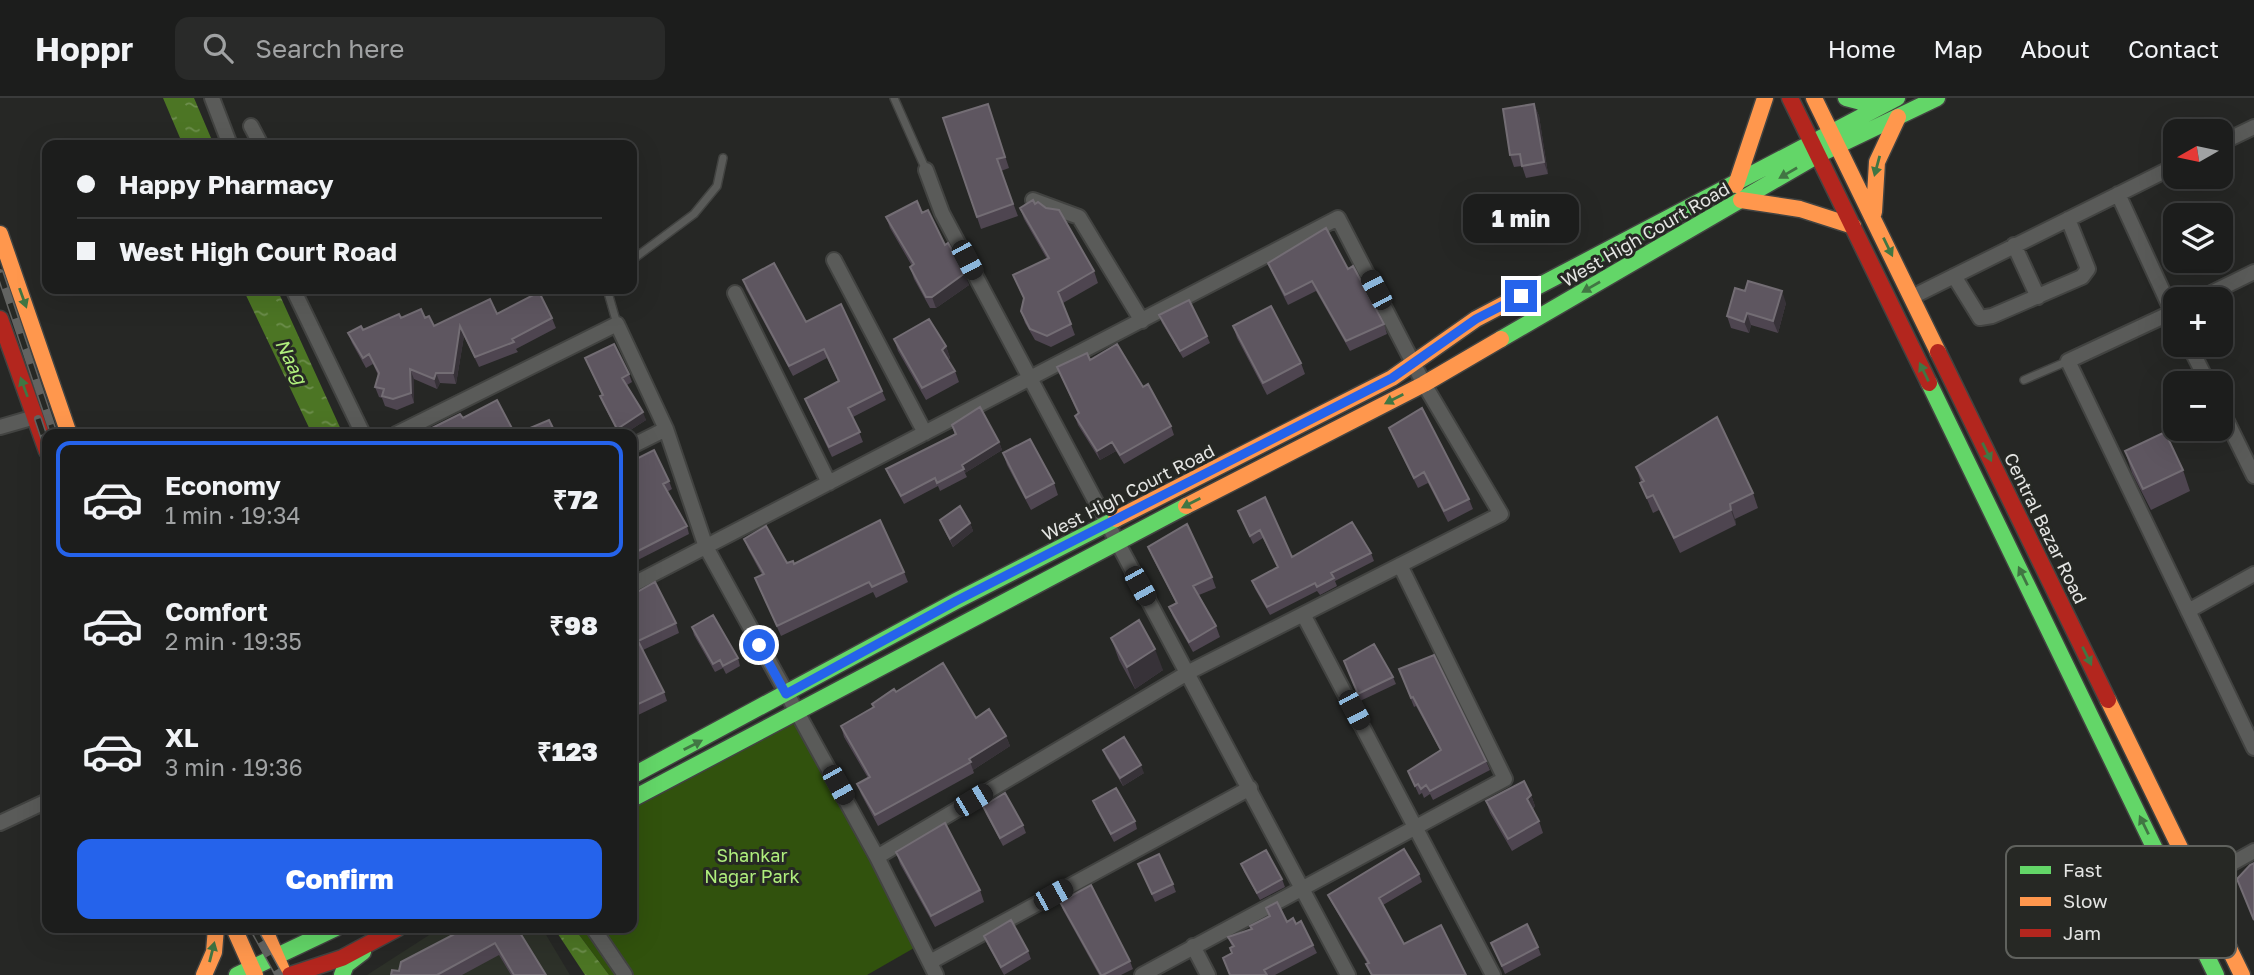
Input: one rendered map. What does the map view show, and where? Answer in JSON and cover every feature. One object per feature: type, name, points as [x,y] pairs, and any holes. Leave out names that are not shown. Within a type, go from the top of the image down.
[{"type":"main road","points":[[1765,98],[1738,192],[1853,226]]},
{"type":"main road","points":[[1790,98],[2154,846]]},
{"type":"main road","name":"Central Bazar Road","points":[[1814,98],[2180,846]]},
{"type":"main road","points":[[1846,98],[1865,103],[1894,99]]},
{"type":"main road","name":"West High Court Road","points":[[637,796],[798,714],[1116,542],[1424,384],[1738,192],[1815,148],[1898,117],[1937,98]]},
{"type":"main road","name":"West High Court Road","points":[[1834,139],[1894,99]]},
{"type":"main road","points":[[1874,220],[1874,174],[1898,117]]},
{"type":"main road","name":"West High Court Road","points":[[637,773],[1108,524],[1392,378],[1476,319],[1738,192]]},
{"type":"main road","points":[[0,234],[67,429]]},
{"type":"main road","points":[[0,319],[42,437]]},
{"type":"main road","points":[[204,975],[214,953],[216,933]]},
{"type":"main road","points":[[235,933],[244,973],[326,933]]},
{"type":"main road","points":[[266,933],[284,975]]},
{"type":"main road","points":[[290,975],[342,958],[389,933]]},
{"type":"main road","points":[[342,975],[346,965],[383,936]]},
{"type":"main road","points":[[2208,958],[2216,975]]},
{"type":"main road","name":"Central Bazar Road","points":[[2234,958],[2242,975]]},
{"type":"street","points":[[212,98],[228,140]]},
{"type":"street","points":[[251,126],[258,140]]},
{"type":"street","points":[[2233,138],[2254,127]]},
{"type":"street","points":[[926,170],[942,213],[1348,975]]},
{"type":"street","points":[[1912,297],[2163,172]]},
{"type":"street","points":[[2118,194],[2163,290]]},
{"type":"street","points":[[1033,200],[1079,217],[1142,321]]},
{"type":"street","points":[[637,583],[1338,218],[1424,384],[1501,514],[1189,673],[877,857]]},
{"type":"street","points":[[1954,276],[1980,318],[2038,297],[2082,277],[2088,269],[2068,219]]},
{"type":"street","points":[[2014,245],[2038,297]]},
{"type":"street","points":[[834,260],[925,433]]},
{"type":"street","points":[[2223,287],[2254,272]]},
{"type":"street","points":[[735,293],[829,483]]},
{"type":"street","points":[[295,294],[361,429]]},
{"type":"street","points":[[2163,319],[2068,361],[2254,748]]},
{"type":"street","points":[[406,429],[617,324],[666,429],[706,547],[877,857],[933,969],[1250,788]]},
{"type":"street","points":[[0,427],[35,417]]},
{"type":"street","points":[[637,444],[666,429]]},
{"type":"street","points":[[2233,433],[2254,476]]},
{"type":"street","points":[[1142,975],[1505,779],[1400,565]]},
{"type":"street","points":[[2188,611],[2254,574]]},
{"type":"street","points":[[1304,616],[1493,975]]},
{"type":"street","points":[[2240,719],[2254,711]]},
{"type":"street","points":[[0,823],[42,803]]},
{"type":"street","points":[[2236,861],[2254,851]]},
{"type":"street","points":[[596,933],[625,975]]},
{"type":"street","points":[[1193,946],[1208,975]]},
{"type":"lane","points":[[894,98],[926,170]]},
{"type":"lane","points":[[637,256],[694,214],[717,186],[723,158]]},
{"type":"lane","points":[[608,294],[617,324]]},
{"type":"lane","points":[[2025,380],[2068,361]]},
{"type":"shaded area","points":[[432,933],[545,933],[570,975],[367,975]]},
{"type":"green space","name":"Shankar Nagar Park","points":[[797,719],[875,864],[914,948],[867,975],[609,975],[578,933],[637,933],[637,801]]},
{"type":"water","points":[[163,98],[194,98],[212,140],[181,140]]},
{"type":"water","name":"Naag","points":[[245,294],[279,294],[341,429],[310,429]]},
{"type":"water","points":[[557,933],[578,933],[609,975],[585,975]]},
{"type":"building","points":[[988,104],[1005,157],[997,159],[1013,204],[977,217],[943,118]]},
{"type":"building","points":[[1534,104],[1544,162],[1522,166],[1520,154],[1510,155],[1503,109]]},
{"type":"building","points":[[1033,200],[1035,204],[1038,202],[1046,208],[1059,210],[1094,271],[1058,292],[1071,324],[1047,336],[1030,329],[1021,311],[1024,298],[1013,275],[1049,258],[1020,208]]},
{"type":"building","points":[[917,201],[922,213],[928,210],[945,245],[948,243],[965,273],[932,297],[926,297],[910,267],[914,264],[886,217]]},
{"type":"building","points":[[1326,228],[1348,269],[1353,266],[1384,324],[1346,341],[1312,281],[1285,295],[1268,263]]},
{"type":"building","points":[[774,263],[806,322],[841,304],[882,391],[848,408],[860,432],[829,447],[805,399],[839,381],[824,349],[789,366],[743,280]]},
{"type":"building","points":[[1748,281],[1782,291],[1773,321],[1747,313],[1744,322],[1727,316],[1735,288],[1745,291]]},
{"type":"building","points":[[540,294],[552,318],[512,339],[514,342],[475,357],[460,326],[453,373],[436,373],[434,379],[410,369],[411,393],[393,399],[382,396],[384,389],[375,387],[379,373],[369,354],[363,358],[348,333],[361,326],[363,330],[399,314],[401,318],[421,309],[425,318],[429,316],[434,326],[490,299],[497,314]]},
{"type":"building","points":[[1189,300],[1207,336],[1180,351],[1159,315]]},
{"type":"building","points":[[1271,306],[1301,363],[1263,383],[1233,326]]},
{"type":"building","points":[[929,319],[946,346],[942,350],[955,371],[922,388],[894,339]]},
{"type":"building","points":[[614,344],[629,374],[622,378],[643,412],[617,429],[585,358]]},
{"type":"building","points":[[1117,344],[1143,387],[1148,384],[1171,426],[1120,455],[1112,442],[1097,451],[1075,416],[1079,413],[1057,367],[1087,353],[1090,360]]},
{"type":"building","points":[[497,400],[512,429],[430,429],[460,414],[463,418]]},
{"type":"building","points":[[980,407],[999,442],[962,465],[964,469],[937,483],[935,478],[901,496],[886,469],[956,434],[952,425]]},
{"type":"building","points":[[1422,408],[1469,499],[1444,511],[1424,472],[1414,478],[1389,428]]},
{"type":"building","points":[[1717,417],[1753,493],[1730,504],[1731,510],[1674,538],[1653,495],[1647,498],[1640,483],[1644,481],[1636,467]]},
{"type":"building","points":[[549,420],[554,429],[528,429]]},
{"type":"building","points":[[2163,433],[2163,441],[2169,441],[2183,470],[2143,489],[2125,451]]},
{"type":"building","points":[[1030,439],[1054,483],[1026,498],[1003,453]]},
{"type":"building","points":[[654,450],[669,481],[663,484],[687,526],[637,551],[637,458]]},
{"type":"building","points":[[1265,497],[1292,557],[1352,522],[1371,553],[1331,573],[1334,578],[1317,587],[1315,583],[1267,607],[1252,581],[1278,567],[1260,530],[1250,536],[1238,511]]},
{"type":"building","points":[[960,506],[970,523],[950,539],[940,520]]},
{"type":"building","points":[[880,520],[904,572],[872,587],[869,582],[777,626],[755,578],[764,574],[744,539],[766,526],[787,563],[793,561],[794,564]]},
{"type":"building","points":[[1187,524],[1212,577],[1193,586],[1216,626],[1189,642],[1169,607],[1177,603],[1148,547]]},
{"type":"building","points":[[655,582],[676,623],[638,641],[664,692],[637,705],[637,592]]},
{"type":"building","points":[[713,615],[738,658],[723,666],[720,660],[713,664],[692,627]]},
{"type":"building","points":[[1139,620],[1155,649],[1127,667],[1111,638]]},
{"type":"building","points":[[1374,644],[1393,677],[1358,694],[1344,661]]},
{"type":"building","points":[[1434,655],[1486,761],[1430,791],[1426,785],[1421,789],[1418,784],[1415,786],[1408,771],[1441,750],[1413,697],[1411,698],[1399,669]]},
{"type":"building","points":[[943,663],[976,718],[989,709],[1006,736],[969,759],[971,762],[875,815],[857,784],[870,777],[841,726],[874,707],[872,704],[894,689],[896,692]]},
{"type":"building","points":[[1124,737],[1141,765],[1120,778],[1103,750]]},
{"type":"building","points":[[1524,781],[1531,795],[1527,799],[1539,821],[1508,839],[1486,801]]},
{"type":"building","points":[[1116,788],[1135,821],[1111,834],[1093,801]]},
{"type":"building","points":[[1005,793],[1023,825],[1000,838],[983,806]]},
{"type":"building","points":[[945,823],[980,890],[931,916],[896,852]]},
{"type":"building","points":[[1404,849],[1419,874],[1379,898],[1404,944],[1441,925],[1466,975],[1372,975],[1366,964],[1369,963],[1328,895]]},
{"type":"building","points":[[1266,850],[1282,879],[1257,893],[1241,864]]},
{"type":"building","points":[[1159,854],[1173,884],[1152,894],[1138,864]]},
{"type":"building","points":[[2254,863],[2254,920],[2237,879]]},
{"type":"building","points":[[1091,885],[1130,961],[1103,975],[1060,902]]},
{"type":"building","points":[[1277,902],[1287,922],[1293,918],[1296,924],[1301,921],[1313,945],[1264,970],[1267,975],[1230,975],[1223,958],[1232,953],[1230,948],[1234,946],[1228,937],[1252,929],[1250,926],[1270,916],[1266,908]]},
{"type":"building","points":[[1011,920],[1028,951],[1001,967],[984,936]]},
{"type":"building","points":[[1527,924],[1538,947],[1502,966],[1491,943]]},
{"type":"building","points":[[456,933],[520,933],[546,975],[514,975],[495,943],[437,975],[391,975],[392,970],[399,971],[401,962]]},
{"type":"railway","points":[[0,273],[52,429]]},
{"type":"railway","points":[[38,419],[42,431]]},
{"type":"railway","points":[[256,933],[279,975]]},
{"type":"traffic: fast","points":[[1846,98],[1865,103],[1890,101]]},
{"type":"traffic: fast","points":[[1529,291],[1897,98]]},
{"type":"traffic: fast","points":[[1501,339],[1818,155],[1937,98]]},
{"type":"traffic: fast","points":[[1929,383],[2153,846]]},
{"type":"traffic: fast","points":[[637,796],[1186,506]]},
{"type":"traffic: fast","points":[[637,773],[956,601],[1116,519]]},
{"type":"traffic: fast","points":[[237,975],[325,933]]},
{"type":"traffic: fast","points":[[342,975],[346,965],[363,952]]},
{"type":"traffic: fast","points":[[2208,958],[2216,975]]},
{"type":"traffic: slow","points":[[1736,185],[1765,98]]},
{"type":"traffic: slow","points":[[1814,98],[1938,352]]},
{"type":"traffic: slow","points":[[1874,212],[1877,162],[1898,117]]},
{"type":"traffic: slow","points":[[1741,200],[1800,209],[1853,226]]},
{"type":"traffic: slow","points":[[0,234],[67,429]]},
{"type":"traffic: slow","points":[[1116,519],[1392,378],[1476,319],[1529,291]]},
{"type":"traffic: slow","points":[[1186,506],[1424,384],[1501,339]]},
{"type":"traffic: slow","points":[[2108,700],[2179,846]]},
{"type":"traffic: slow","points":[[204,975],[214,952],[216,933]]},
{"type":"traffic: slow","points":[[236,933],[255,975]]},
{"type":"traffic: slow","points":[[266,933],[284,975]]},
{"type":"traffic: slow","points":[[2234,958],[2242,975]]},
{"type":"traffic: jam","points":[[1790,98],[1929,383]]},
{"type":"traffic: jam","points":[[0,319],[42,437]]},
{"type":"traffic: jam","points":[[1938,352],[2108,700]]},
{"type":"traffic: jam","points":[[290,975],[342,958],[389,933]]},
{"type":"route","points":[[759,645],[786,694],[956,601],[1392,378],[1476,319],[1521,296]]}]
